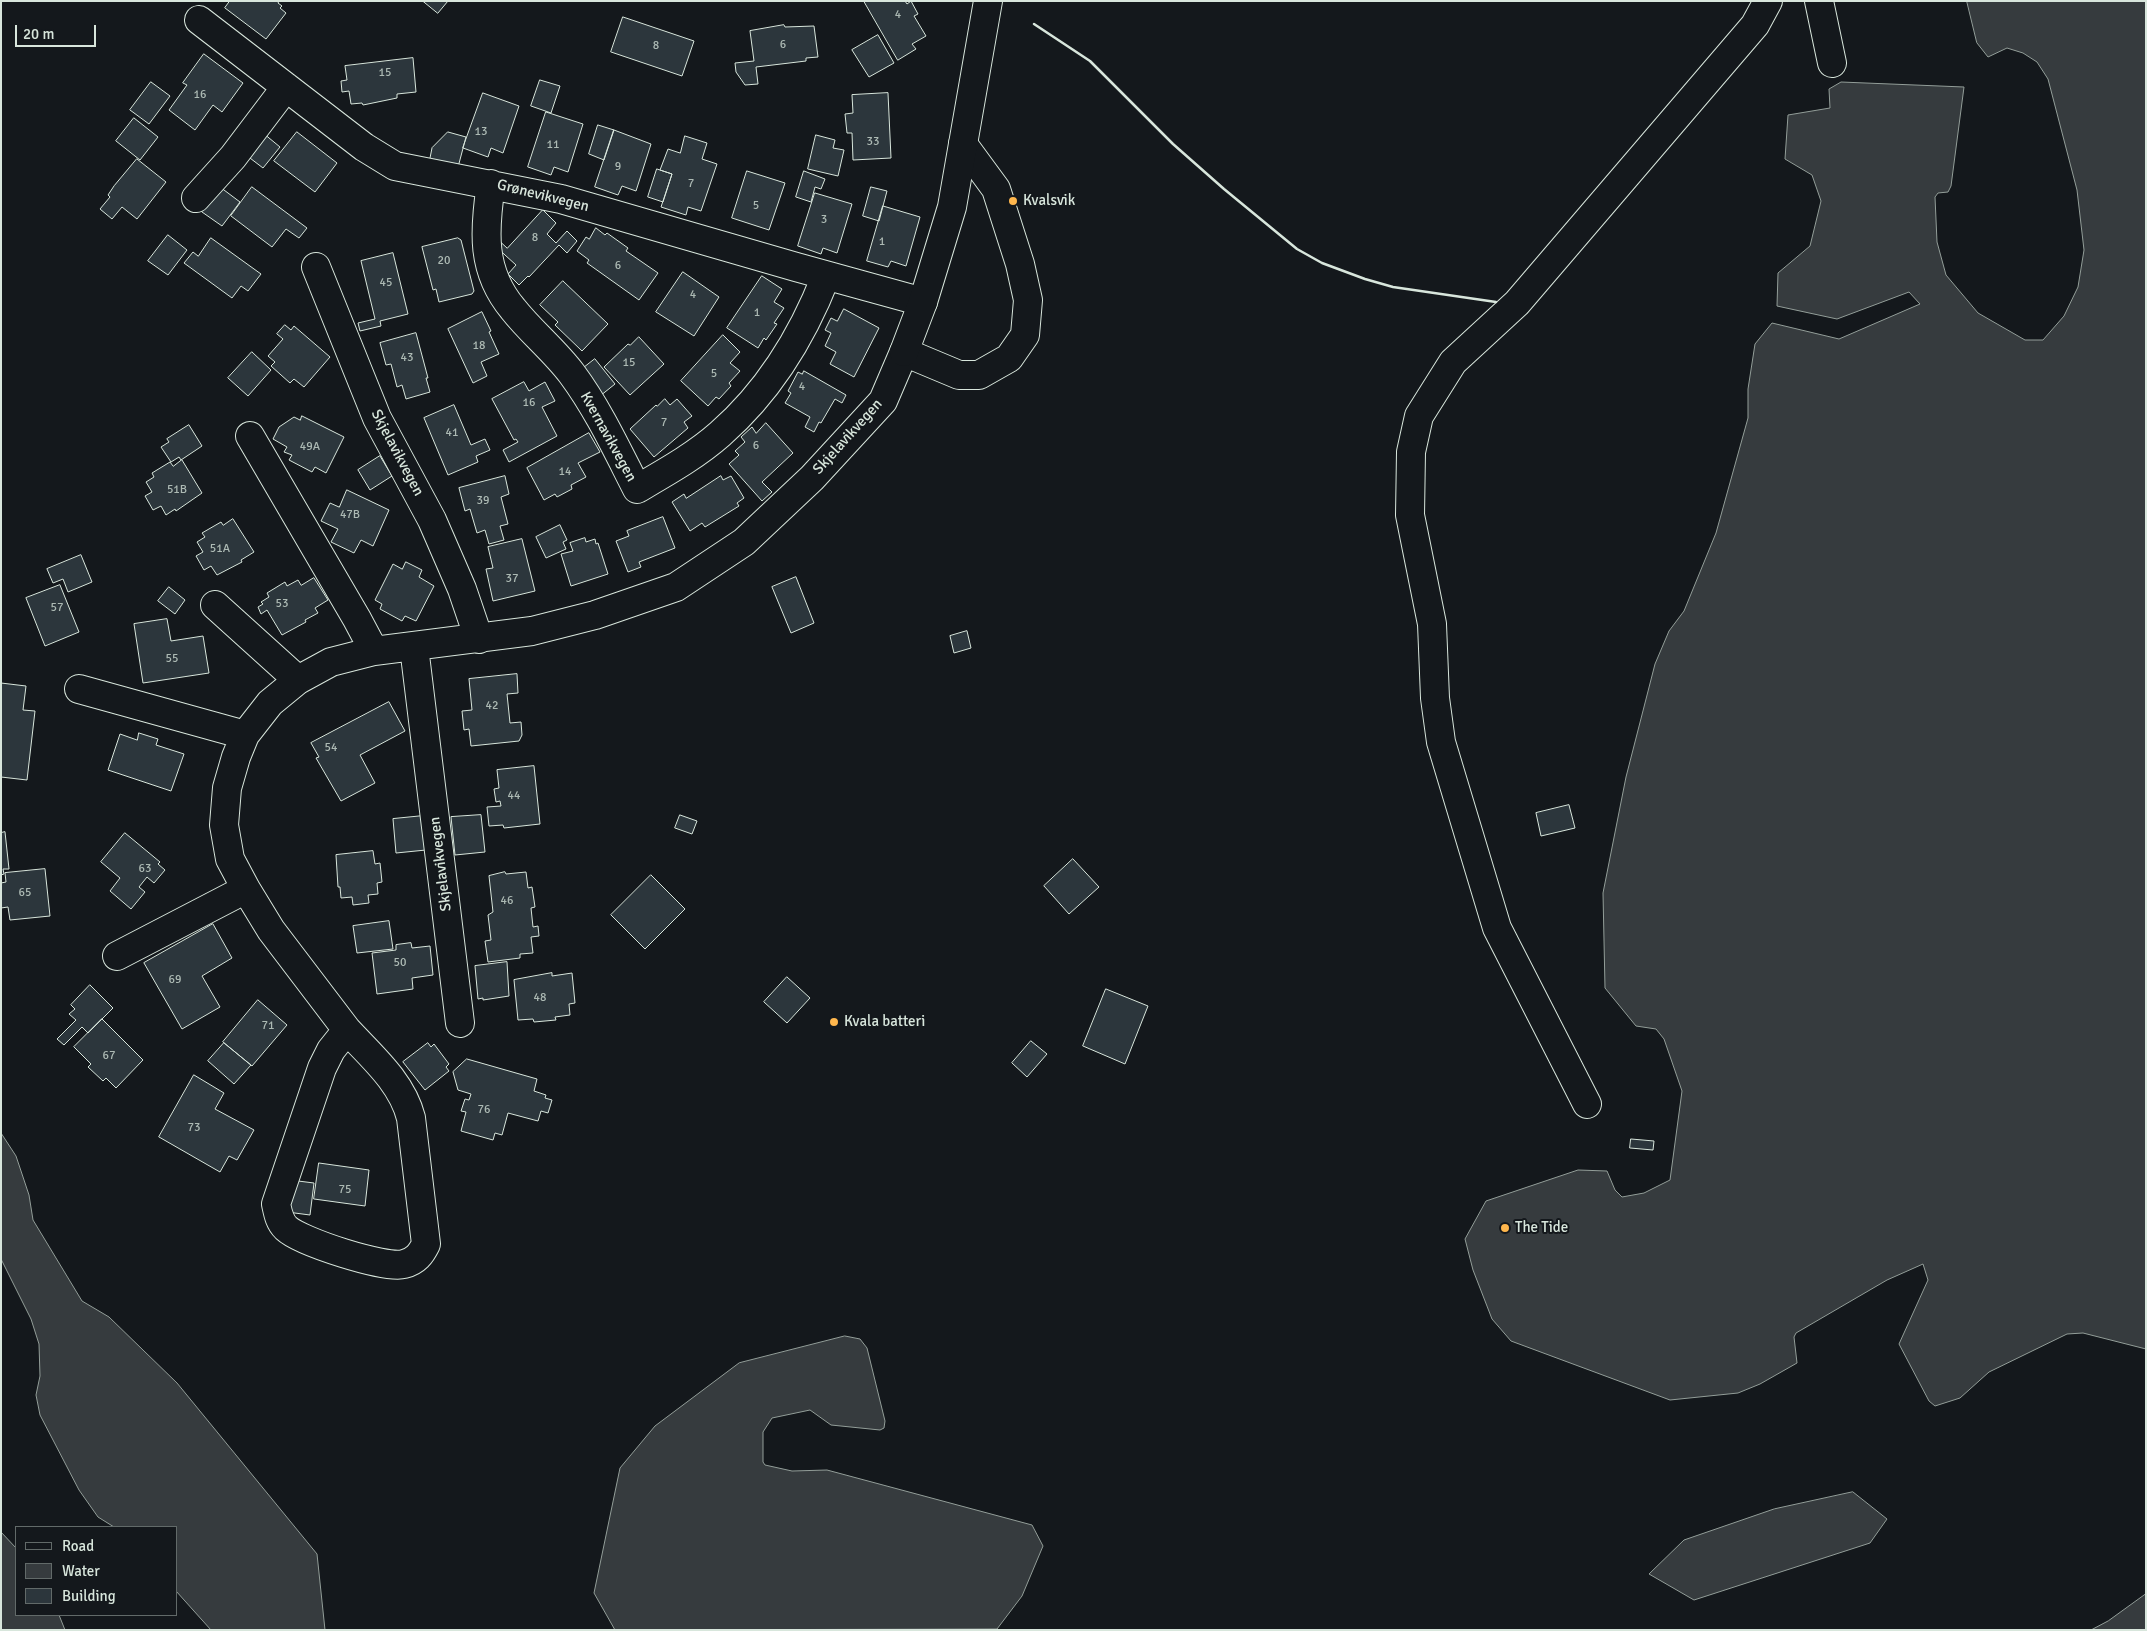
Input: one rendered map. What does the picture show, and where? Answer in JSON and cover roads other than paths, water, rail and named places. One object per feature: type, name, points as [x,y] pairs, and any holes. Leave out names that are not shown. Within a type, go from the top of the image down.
[{"type":"street","name":"Skjelavikvegen","points":[[347,1030],[331,1050],[322,1068],[276,1204],[283,1224],[288,1230],[304,1239],[381,1263],[398,1265],[416,1258],[426,1244],[409,1108],[395,1083],[347,1030],[272,930],[246,889],[230,858],[224,825],[227,788],[245,735],[270,703],[298,680],[331,662],[374,651],[532,631],[595,615],[676,587],[744,542],[812,478],[882,401],[904,352],[923,302],[952,207],[988,1]]},
{"type":"street","points":[[1587,1104],[1497,928],[1441,742],[1435,698],[1432,624],[1410,515],[1411,452],[1419,416],[1453,362],[1517,303],[1755,25],[1768,1]]},
{"type":"street","points":[[1819,1],[1832,63]]},
{"type":"street","name":"Grønevikvegen","points":[[199,20],[364,147],[395,166],[561,199],[826,276],[923,302]]},
{"type":"street","points":[[196,198],[232,157],[286,87]]},
{"type":"street","points":[[904,352],[959,375],[979,375],[1008,358],[1025,335],[1028,300],[1020,264],[999,198],[996,189],[963,144]]},
{"type":"street","name":"Kvernavikvegen","points":[[491,184],[486,216],[486,255],[494,283],[513,309],[572,374],[605,426],[637,489],[720,434],[748,404],[776,371],[799,336],[826,276]]},
{"type":"street","name":"Skjelavikvegen","points":[[316,267],[377,418],[432,520],[462,589],[479,639]]},
{"type":"street","points":[[250,436],[358,619],[374,651]]},
{"type":"street","points":[[215,605],[298,680]]},
{"type":"street","name":"Skjelavikvegen","points":[[414,646],[460,1022]]},
{"type":"street","points":[[79,689],[245,735]]},
{"type":"street","points":[[117,956],[246,889]]},
{"type":"water","points":[[1967,1],[2146,1],[2146,1349],[2083,1333],[2067,1334],[1989,1372],[1960,1398],[1935,1406],[1929,1401],[1899,1344],[1928,1280],[1923,1264],[1887,1280],[1796,1333],[1794,1337],[1797,1363],[1760,1384],[1738,1393],[1670,1400],[1511,1341],[1492,1319],[1473,1270],[1465,1239],[1486,1201],[1578,1170],[1607,1171],[1615,1190],[1622,1197],[1644,1193],[1670,1180],[1682,1091],[1664,1039],[1656,1029],[1636,1026],[1605,988],[1603,893],[1626,777],[1655,664],[1669,631],[1684,611],[1716,533],[1748,418],[1748,389],[1755,344],[1772,323],[1839,339],[1920,304],[1909,292],[1837,319],[1777,306],[1778,273],[1810,246],[1821,201],[1812,175],[1785,159],[1788,115],[1830,108],[1829,89],[1841,82],[1964,87],[1951,186],[1948,192],[1938,193],[1935,197],[1937,242],[1946,275],[1978,313],[2025,340],[2043,340],[2064,316],[2078,287],[2084,250],[2077,190],[2048,79],[2037,62],[2023,53],[2007,48],[1988,57],[1977,43]]},
{"type":"water","points":[[1,1133],[16,1156],[29,1195],[33,1220],[82,1301],[109,1317],[177,1383],[317,1554],[325,1630],[211,1630],[178,1593],[178,1526],[112,1526],[98,1517],[79,1490],[40,1415],[36,1395],[40,1376],[39,1344],[31,1319],[1,1259]]},
{"type":"water","points":[[845,1336],[860,1339],[867,1348],[885,1421],[884,1428],[880,1430],[831,1425],[810,1410],[772,1418],[763,1432],[763,1462],[765,1465],[792,1471],[827,1470],[1032,1525],[1043,1546],[1022,1596],[997,1629],[615,1630],[594,1593],[620,1468],[655,1426],[739,1363]]},
{"type":"water","points":[[1853,1492],[1887,1519],[1870,1543],[1694,1600],[1649,1574],[1684,1540],[1774,1509]]},
{"type":"water","points":[[1,1532],[15,1547],[15,1616],[59,1616],[65,1630],[1,1630]]},
{"type":"water","points":[[2146,1594],[2146,1630],[2091,1630],[2108,1621]]},
{"type":"place","name":"Kvalsvik","points":[[1013,201]]},
{"type":"place","name":"Kvala batteri","points":[[834,1022]]},
{"type":"place","name":"The Tide","points":[[1505,1228]]}]
